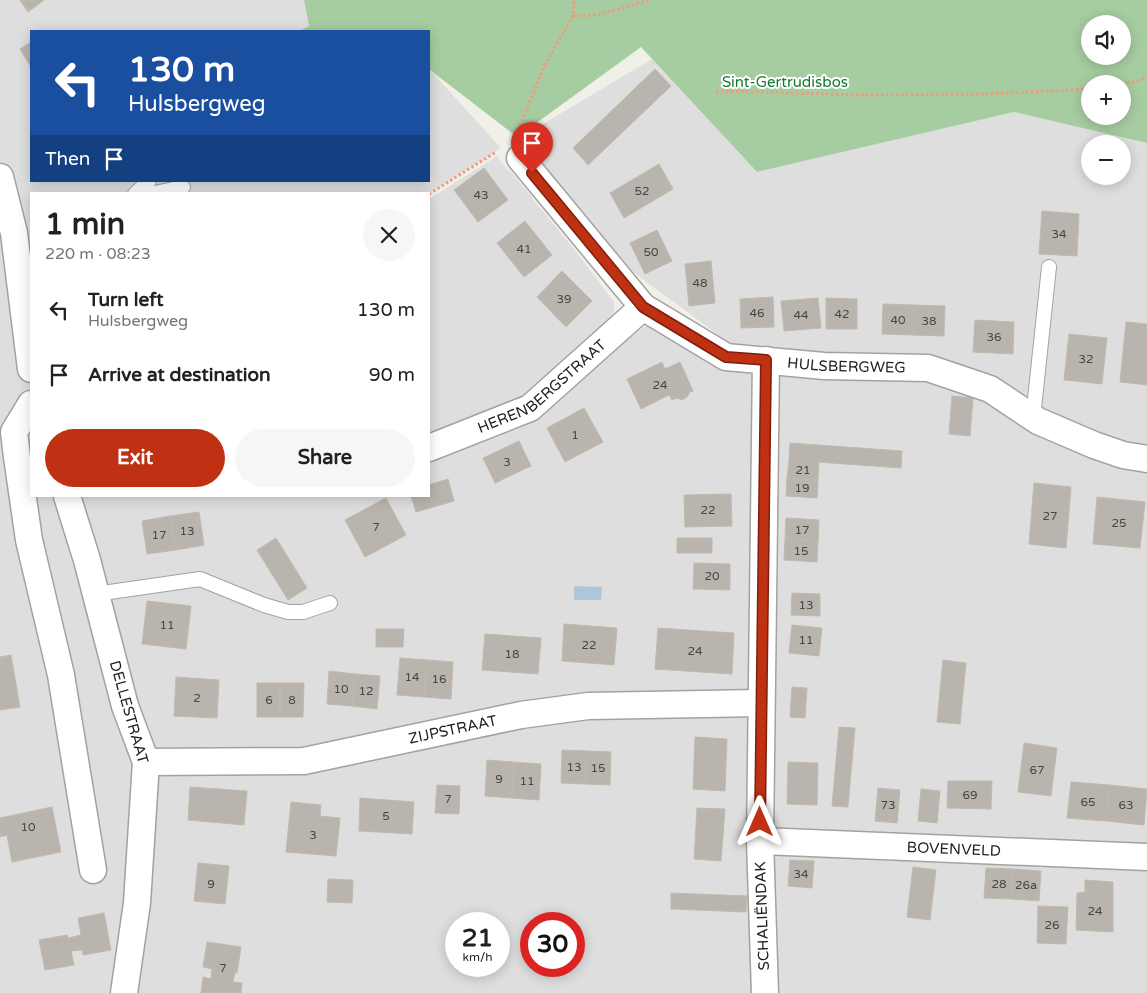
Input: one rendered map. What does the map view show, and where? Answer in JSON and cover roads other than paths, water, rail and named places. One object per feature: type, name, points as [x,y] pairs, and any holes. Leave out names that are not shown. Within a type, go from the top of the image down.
[{"type":"street","name":"HULSBERGWEG","points":[[512,149],[643,307],[726,357],[824,366],[928,368],[990,389],[1033,418],[1101,447],[1123,455],[1147,459]]},
{"type":"street","points":[[0,177],[14,233],[24,256],[30,353]]},
{"type":"street","name":"HERENBERGSTRAAT","points":[[430,448],[530,408],[643,307]]},
{"type":"street","name":"SCHALIËNDAK","points":[[764,993],[760,842],[766,360]]},
{"type":"street","points":[[30,406],[14,432],[17,457],[29,540],[61,675],[93,870]]},
{"type":"street","name":"DELLESTRAAT","points":[[67,497],[87,560],[125,706],[146,762],[137,904],[124,993]]},
{"type":"street","name":"ZIJPSTRAAT","points":[[146,762],[304,761],[521,715],[588,706],[761,703]]},
{"type":"street","name":"BOVENVELD","points":[[760,842],[1147,857]]},
{"type":"lane","points":[[137,192],[148,182]]},
{"type":"lane","points":[[159,192],[183,187]]},
{"type":"lane","points":[[1033,418],[1049,266]]},
{"type":"lane","points":[[96,594],[200,579],[264,605],[288,612],[304,612],[330,603]]},
{"type":"water","points":[[574,586],[602,587],[601,600],[574,600]]},
{"type":"park label","name":"Sint-Gertrudisbos","points":[[785,82]]}]
